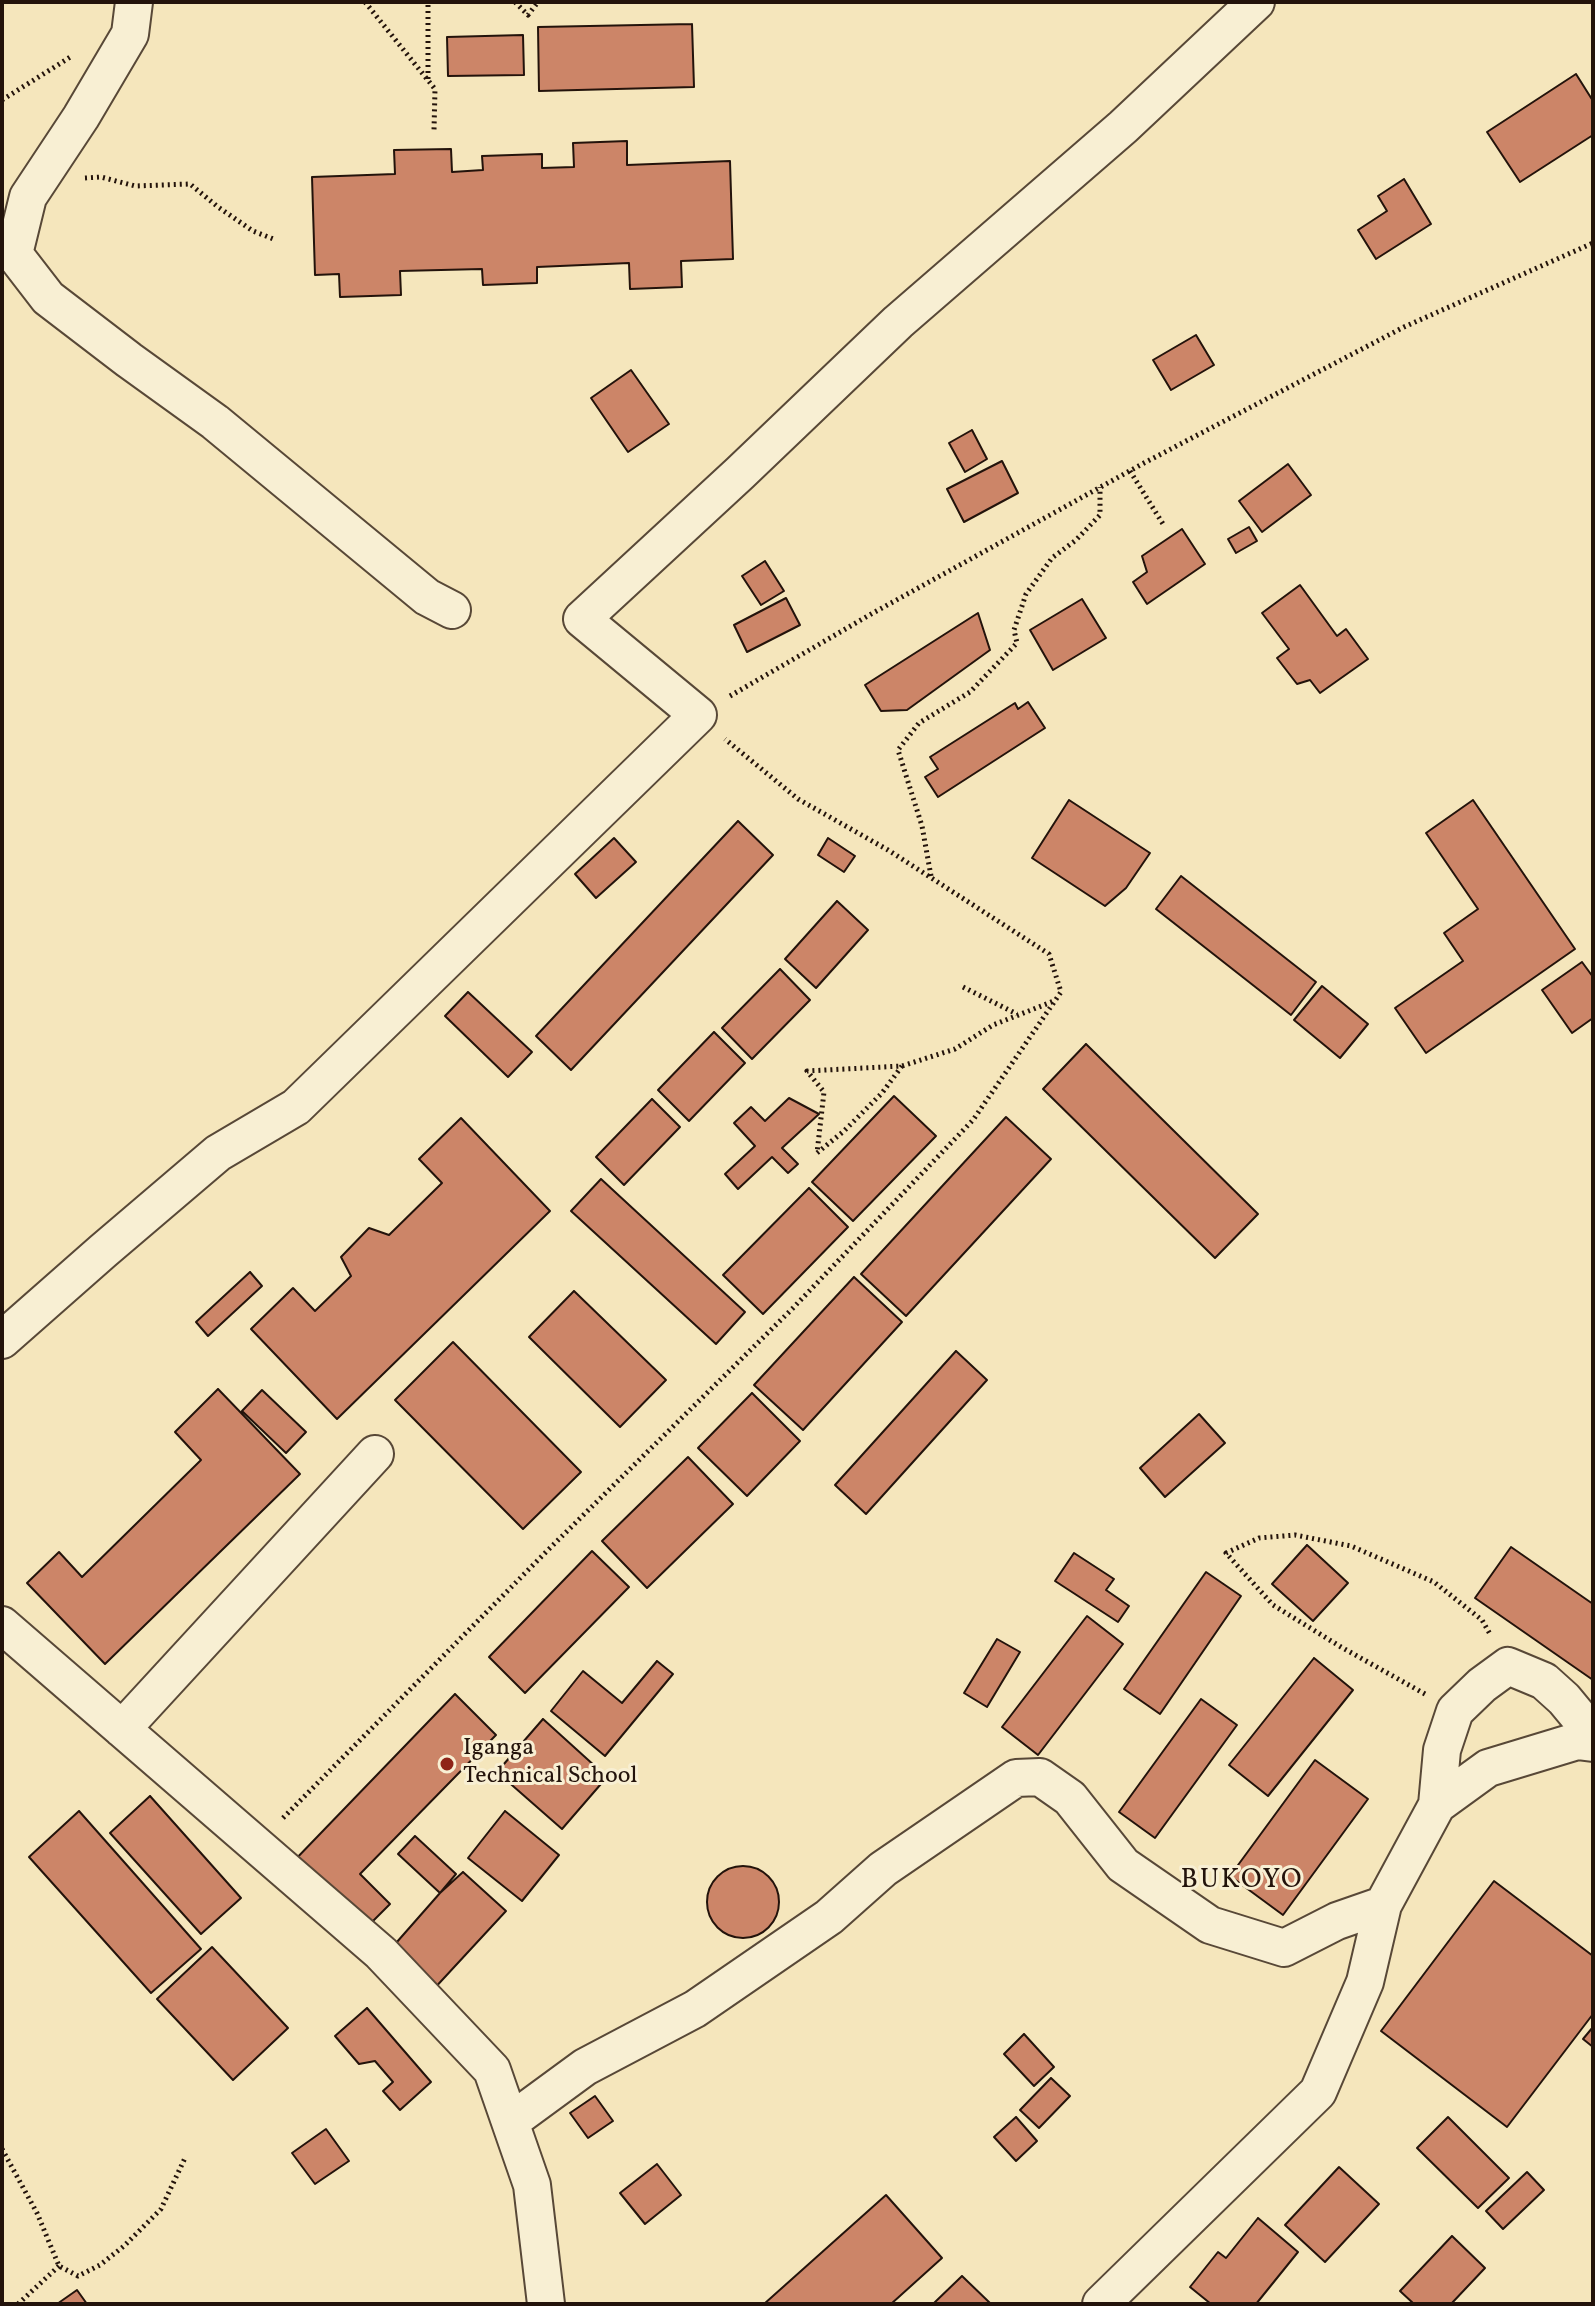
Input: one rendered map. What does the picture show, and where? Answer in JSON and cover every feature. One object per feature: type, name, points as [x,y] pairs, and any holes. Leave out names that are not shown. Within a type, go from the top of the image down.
[{"type":"street","points":[[134,2],[130,34],[81,117],[28,197],[14,254],[48,298],[215,422],[427,597],[452,610]]},
{"type":"street","points":[[2,1340],[218,1153],[296,1107],[698,715],[582,619],[898,322],[1123,127],[1256,2]]},
{"type":"street","points":[[122,1729],[375,1454]]},
{"type":"street","points":[[2,1625],[381,1953],[492,2070],[532,2185],[546,2304]]},
{"type":"street","points":[[1101,2304],[1318,2092],[1365,1982],[1383,1905],[1437,1805],[1442,1750],[1455,1711],[1508,1666],[1544,1681],[1564,1699],[1593,1734]]},
{"type":"street","points":[[1437,1805],[1488,1768],[1577,1741],[1593,1743]]},
{"type":"street","points":[[510,2122],[585,2067],[708,2001],[829,1917],[883,1869],[1016,1778],[1040,1777],[1070,1798],[1123,1865],[1210,1925],[1284,1948],[1337,1921],[1383,1905]]},
{"type":"path","points":[[365,2],[435,89],[434,130]]},
{"type":"path","points":[[428,2],[428,80]]},
{"type":"path","points":[[515,2],[528,15],[538,2]]},
{"type":"path","points":[[47,169],[76,179],[101,177],[135,186],[190,184],[253,231],[276,240]]},
{"type":"path","points":[[256,1845],[793,1308],[973,1120],[1061,992],[1049,954],[888,850],[798,799],[698,715],[873,613],[1130,471],[1404,327],[1593,243]]},
{"type":"path","points":[[1130,471],[1163,524]]},
{"type":"path","points":[[931,877],[922,826],[898,750],[919,723],[970,692],[1017,643],[1014,630],[1026,594],[1052,558],[1076,540],[1100,515],[1100,487]]},
{"type":"path","points":[[963,987],[1018,1015]]},
{"type":"path","points":[[902,1066],[882,1093],[817,1153],[824,1092],[807,1071],[902,1066],[955,1049],[993,1025],[1055,1000]]},
{"type":"path","points":[[1455,1711],[1273,1605],[1226,1553],[1259,1538],[1295,1535],[1351,1546],[1434,1582],[1482,1620],[1508,1666]]},
{"type":"path","points":[[2,2149],[37,2213],[59,2266],[78,2276],[100,2265],[124,2246],[161,2209],[185,2158]]},
{"type":"path","points":[[18,2304],[59,2266]]},
{"type":"building","points":[[692,24],[694,87],[539,91],[538,27]]},
{"type":"building","points":[[523,35],[524,75],[448,76],[447,37]]},
{"type":"building","points":[[1576,74],[1593,101],[1593,135],[1520,182],[1487,132]]},
{"type":"building","points":[[627,141],[627,165],[730,161],[733,259],[681,261],[682,287],[630,289],[629,263],[537,267],[537,283],[483,285],[482,269],[400,271],[401,295],[340,297],[339,274],[315,275],[312,177],[395,174],[394,150],[451,149],[452,172],[483,170],[482,156],[542,154],[542,168],[574,167],[573,143]]},
{"type":"building","points":[[1404,179],[1431,224],[1376,259],[1358,230],[1387,211],[1378,196]]},
{"type":"building","points":[[1196,335],[1214,365],[1171,390],[1153,360]]},
{"type":"building","points":[[631,370],[669,424],[628,452],[591,398]]},
{"type":"building","points":[[972,430],[987,459],[965,472],[949,443]]},
{"type":"building","points":[[1002,461],[1018,493],[964,522],[947,489]]},
{"type":"building","points":[[1288,464],[1311,495],[1262,532],[1239,501]]},
{"type":"building","points":[[1249,527],[1257,541],[1236,553],[1228,539]]},
{"type":"building","points":[[1182,529],[1205,564],[1147,604],[1133,582],[1147,572],[1142,556]]},
{"type":"building","points":[[765,561],[784,591],[761,605],[742,576]]},
{"type":"building","points":[[1300,585],[1337,636],[1346,629],[1368,659],[1320,693],[1310,680],[1297,684],[1277,658],[1289,649],[1262,613]]},
{"type":"building","points":[[786,598],[800,625],[747,652],[734,625]]},
{"type":"building","points":[[1082,599],[1106,638],[1053,670],[1030,630]]},
{"type":"building","points":[[978,613],[990,650],[907,710],[881,711],[865,685]]},
{"type":"building","points":[[1028,702],[1045,728],[938,797],[925,777],[938,769],[930,757],[1015,703],[1018,709]]},
{"type":"building","points":[[1069,800],[1150,853],[1126,888],[1105,906],[1032,858]]},
{"type":"building","points":[[1473,800],[1575,949],[1426,1053],[1395,1008],[1463,961],[1444,933],[1478,909],[1426,833]]},
{"type":"building","points":[[738,821],[773,855],[571,1070],[536,1036]]},
{"type":"building","points":[[614,838],[636,862],[596,898],[575,874]]},
{"type":"building","points":[[828,838],[855,856],[844,872],[818,855]]},
{"type":"building","points":[[1181,876],[1316,982],[1291,1015],[1156,909]]},
{"type":"building","points":[[837,901],[868,930],[816,988],[785,959]]},
{"type":"building","points":[[1582,962],[1593,977],[1593,1018],[1572,1033],[1542,990]]},
{"type":"building","points":[[780,969],[810,1000],[752,1059],[722,1028]]},
{"type":"building","points":[[1322,986],[1368,1024],[1340,1058],[1294,1020]]},
{"type":"building","points":[[468,992],[532,1052],[508,1077],[445,1016]]},
{"type":"building","points":[[714,1032],[745,1063],[689,1121],[658,1090]]},
{"type":"building","points":[[1086,1044],[1258,1214],[1215,1258],[1043,1089]]},
{"type":"building","points":[[894,1096],[936,1136],[853,1221],[812,1182]]},
{"type":"building","points":[[789,1098],[819,1114],[782,1148],[798,1164],[788,1173],[772,1157],[738,1189],[725,1174],[755,1146],[734,1123],[751,1107],[765,1121]]},
{"type":"building","points":[[652,1099],[680,1127],[624,1185],[596,1157]]},
{"type":"building","points":[[1006,1117],[1051,1159],[906,1316],[861,1274]]},
{"type":"building","points":[[461,1118],[550,1211],[337,1419],[251,1329],[293,1288],[315,1311],[351,1276],[341,1257],[369,1228],[389,1235],[442,1183],[419,1159]]},
{"type":"building","points":[[601,1179],[745,1312],[716,1344],[571,1211]]},
{"type":"building","points":[[809,1188],[848,1227],[763,1314],[723,1275]]},
{"type":"building","points":[[250,1272],[262,1286],[208,1336],[196,1322]]},
{"type":"building","points":[[854,1277],[902,1322],[803,1430],[754,1385]]},
{"type":"building","points":[[574,1291],[666,1380],[620,1427],[529,1337]]},
{"type":"building","points":[[453,1342],[581,1472],[523,1529],[395,1400]]},
{"type":"building","points":[[956,1351],[987,1380],[866,1514],[835,1485]]},
{"type":"building","points":[[218,1389],[300,1474],[105,1664],[27,1583],[59,1552],[82,1577],[201,1460],[175,1432]]},
{"type":"building","points":[[262,1390],[306,1432],[286,1453],[242,1411]]},
{"type":"building","points":[[752,1393],[800,1441],[747,1496],[698,1448]]},
{"type":"building","points":[[1199,1414],[1225,1443],[1165,1497],[1140,1468]]},
{"type":"building","points":[[688,1457],[733,1504],[647,1588],[602,1541]]},
{"type":"building","points":[[1307,1545],[1348,1583],[1313,1621],[1272,1584]]},
{"type":"building","points":[[1511,1547],[1593,1604],[1593,1680],[1475,1598]]},
{"type":"building","points":[[592,1551],[629,1587],[525,1693],[489,1657]]},
{"type":"building","points":[[1074,1553],[1114,1579],[1106,1590],[1129,1606],[1118,1622],[1055,1581]]},
{"type":"building","points":[[1206,1572],[1241,1596],[1160,1714],[1124,1689]]},
{"type":"building","points":[[1087,1616],[1123,1644],[1038,1755],[1002,1727]]},
{"type":"building","points":[[997,1639],[1020,1652],[987,1707],[964,1693]]},
{"type":"building","points":[[1314,1658],[1353,1690],[1268,1796],[1229,1765]]},
{"type":"building","points":[[657,1661],[673,1674],[605,1756],[551,1711],[583,1671],[622,1703]]},
{"type":"building","points":[[455,1694],[496,1735],[360,1874],[390,1904],[361,1933],[291,1864]]},
{"type":"building","points":[[1201,1699],[1237,1725],[1155,1838],[1119,1812]]},
{"type":"building","points":[[543,1719],[607,1777],[562,1829],[497,1772]]},
{"type":"building","points":[[1315,1760],[1368,1799],[1283,1915],[1230,1876]]},
{"type":"building","points":[[150,1796],[241,1898],[201,1934],[110,1833]]},
{"type":"building","points":[[79,1811],[201,1949],[151,1993],[29,1857]]},
{"type":"building","points":[[505,1811],[559,1855],[522,1901],[468,1858]]},
{"type":"building","points":[[415,1836],[456,1874],[440,1893],[398,1854]]},
{"type":"building","points":[[743,1866],[763,1872],[773,1882],[779,1902],[773,1922],[763,1932],[743,1938],[723,1932],[713,1922],[707,1902],[713,1882],[723,1872]]},
{"type":"building","points":[[463,1872],[506,1911],[432,1991],[389,1951],[440,1893]]},
{"type":"building","points":[[1494,1881],[1593,1956],[1593,2014],[1507,2127],[1381,2031]]},
{"type":"building","points":[[212,1947],[288,2028],[233,2080],[157,1999]]},
{"type":"building","points":[[367,2008],[431,2082],[400,2110],[383,2091],[393,2082],[375,2061],[359,2064],[335,2036]]},
{"type":"building","points":[[1593,2027],[1593,2047],[1583,2039]]},
{"type":"building","points":[[1024,2034],[1054,2067],[1034,2086],[1004,2054]]},
{"type":"building","points":[[1051,2078],[1070,2096],[1039,2128],[1020,2110]]},
{"type":"building","points":[[595,2096],[613,2121],[588,2138],[570,2113]]},
{"type":"building","points":[[1016,2117],[1037,2141],[1016,2161],[994,2137]]},
{"type":"building","points":[[1448,2117],[1509,2178],[1478,2208],[1417,2148]]},
{"type":"building","points":[[326,2129],[349,2161],[315,2184],[292,2153]]},
{"type":"building","points":[[657,2164],[681,2195],[645,2224],[620,2193]]},
{"type":"building","points":[[1339,2167],[1379,2204],[1325,2262],[1285,2225]]},
{"type":"building","points":[[1527,2172],[1544,2190],[1503,2229],[1486,2211]]},
{"type":"building","points":[[886,2195],[942,2258],[891,2304],[764,2304]]},
{"type":"building","points":[[1258,2218],[1298,2252],[1256,2304],[1211,2304],[1190,2287],[1218,2252],[1226,2258]]},
{"type":"building","points":[[1452,2236],[1485,2268],[1451,2304],[1414,2304],[1400,2291]]},
{"type":"building","points":[[962,2276],[991,2304],[933,2304]]},
{"type":"building","points":[[77,2290],[87,2304],[57,2304]]},
{"type":"place","name":"Iganga Technical School","points":[[447,1764]]},
{"type":"district","name":"BUKOYO","points":[[1242,1882]]}]
